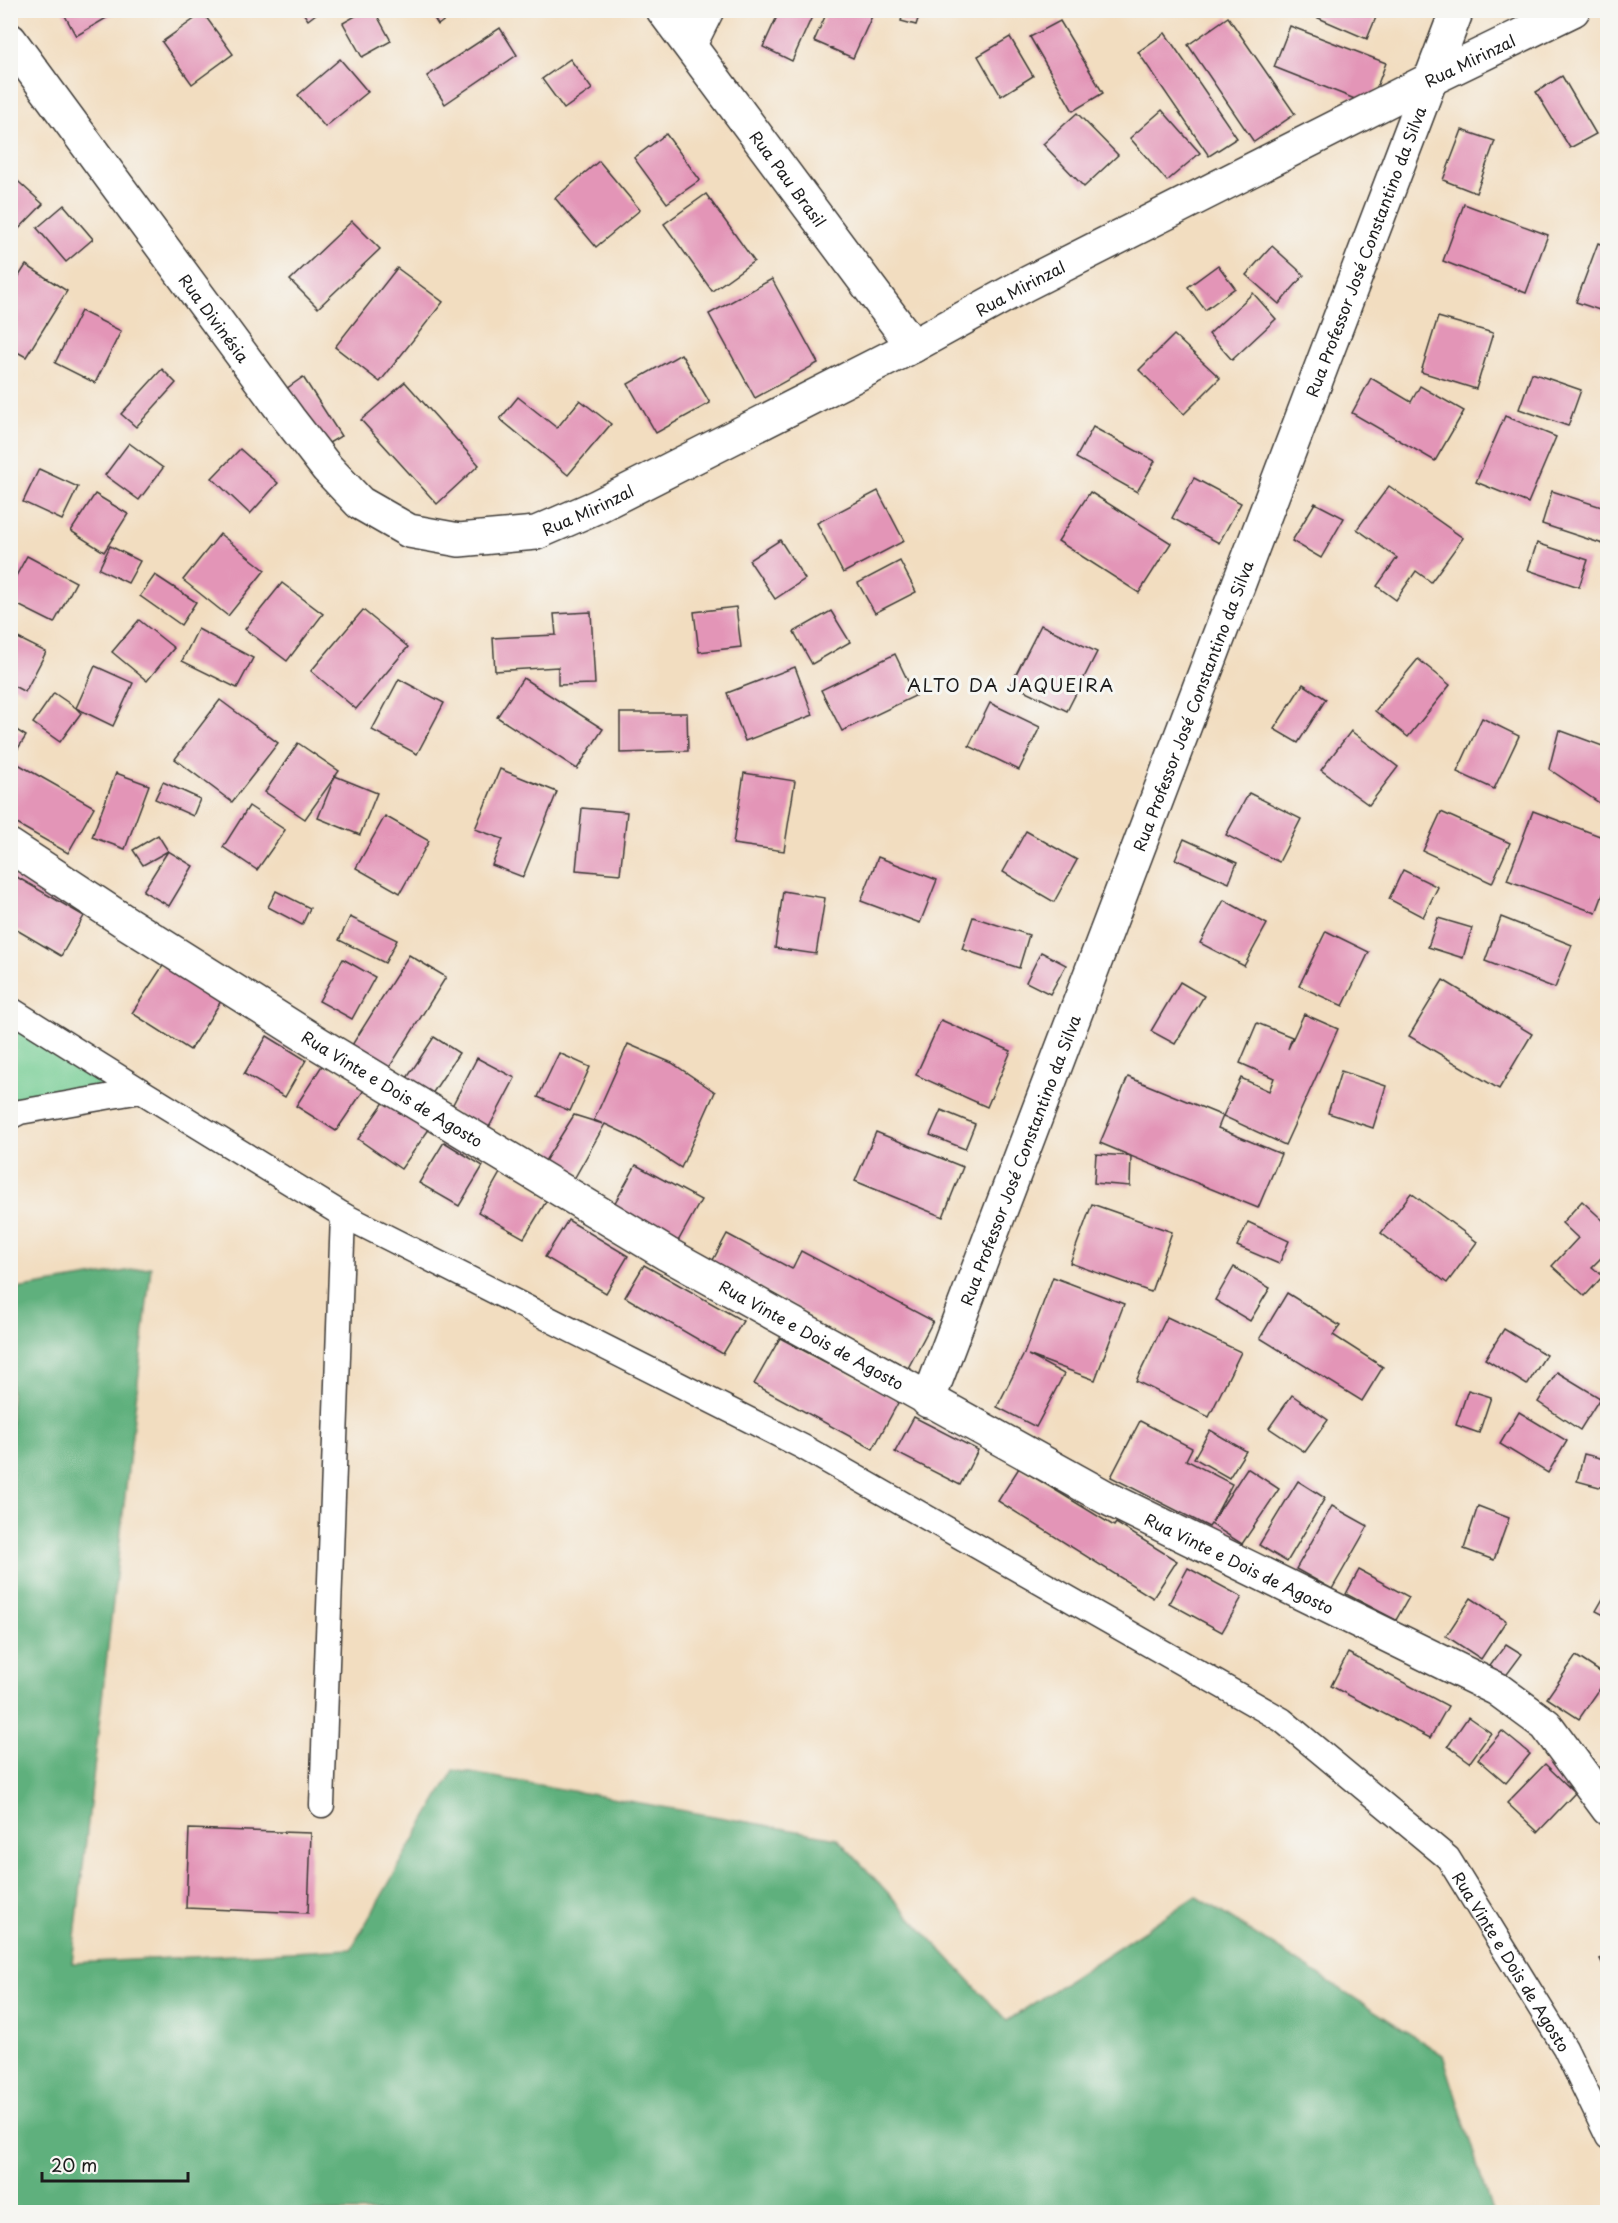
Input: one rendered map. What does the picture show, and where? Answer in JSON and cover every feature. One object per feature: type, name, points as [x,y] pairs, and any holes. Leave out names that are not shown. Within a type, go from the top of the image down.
[{"type":"street","name":"Rua Pau Brasil","points":[[663,10],[913,346]]},
{"type":"street","points":[[690,44],[707,10]]},
{"type":"street","name":"Rua Professor José Constantino da Silva","points":[[928,1401],[1457,10]]},
{"type":"street","name":"Rua Mirinzal","points":[[459,540],[536,532],[596,507],[913,346],[1024,285],[1573,10]]},
{"type":"street","name":"Rua Divinésia","points":[[10,40],[275,401],[327,468],[360,503],[410,531],[459,540]]},
{"type":"street","name":"Rua Vinte e Dois de Agosto","points":[[10,846],[137,929],[360,1068],[667,1254],[928,1401],[1107,1498],[1497,1689],[1546,1725],[1608,1809]]},
{"type":"lane","name":"Rua Vinte e Dois de Agosto","points":[[10,1009],[344,1215],[803,1448],[1282,1720],[1448,1858],[1565,2048],[1608,2137]]},
{"type":"lane","points":[[10,1117],[20,1112],[141,1090]]},
{"type":"lane","points":[[322,1805],[344,1215]]},
{"type":"green space","points":[[10,1024],[108,1086],[15,1099],[11,1102]]},
{"type":"green space","points":[[151,1267],[72,1963],[351,1949],[454,1770],[837,1838],[1007,2021],[1196,1896],[1443,2055],[1492,2212],[11,2212],[11,1290]]},
{"type":"building","points":[[62,10],[120,10],[76,36]]},
{"type":"building","points":[[301,10],[321,10],[308,20]]},
{"type":"building","points":[[366,10],[374,10],[391,41],[362,57],[343,23]]},
{"type":"building","points":[[429,10],[458,10],[438,25]]},
{"type":"building","points":[[780,10],[815,10],[792,61],[763,47]]},
{"type":"building","points":[[828,10],[861,10],[872,16],[853,58],[814,41]]},
{"type":"building","points":[[904,10],[921,10],[916,25],[901,21]]},
{"type":"building","points":[[1300,10],[1379,10],[1367,39]]},
{"type":"building","points":[[203,13],[233,54],[192,84],[162,42]]},
{"type":"building","points":[[1228,17],[1295,114],[1254,142],[1188,45]]},
{"type":"building","points":[[1060,21],[1103,93],[1073,111],[1030,37]]},
{"type":"building","points":[[1290,26],[1386,63],[1370,105],[1274,67]]},
{"type":"building","points":[[500,28],[517,55],[445,104],[427,76]]},
{"type":"building","points":[[1165,33],[1237,138],[1209,156],[1138,52]]},
{"type":"building","points":[[1010,37],[1033,76],[1001,96],[978,56]]},
{"type":"building","points":[[340,59],[368,92],[325,127],[298,95]]},
{"type":"building","points":[[570,59],[592,89],[564,109],[542,79]]},
{"type":"building","points":[[1562,76],[1596,134],[1570,148],[1536,92]]},
{"type":"building","points":[[1162,110],[1200,153],[1167,181],[1130,138]]},
{"type":"building","points":[[1077,113],[1118,155],[1084,187],[1043,144]]},
{"type":"building","points":[[1462,130],[1495,141],[1476,193],[1443,180]]},
{"type":"building","points":[[666,134],[700,180],[667,203],[634,158]]},
{"type":"building","points":[[599,161],[640,210],[596,247],[555,198]]},
{"type":"building","points":[[10,174],[43,204],[10,238]]},
{"type":"building","points":[[706,194],[754,261],[712,291],[664,224]]},
{"type":"building","points":[[1464,204],[1548,235],[1526,293],[1443,261]]},
{"type":"building","points":[[64,205],[93,239],[66,262],[37,228]]},
{"type":"building","points":[[352,221],[380,249],[318,308],[290,280]]},
{"type":"building","points":[[1598,243],[1608,247],[1608,313],[1576,302]]},
{"type":"building","points":[[1272,246],[1304,275],[1279,304],[1246,275]]},
{"type":"building","points":[[26,265],[67,291],[26,357],[10,348],[10,290]]},
{"type":"building","points":[[1218,265],[1235,288],[1205,310],[1188,287]]},
{"type":"building","points":[[397,268],[443,302],[380,382],[335,347]]},
{"type":"building","points":[[772,279],[818,363],[755,398],[709,314]]},
{"type":"building","points":[[1253,293],[1276,319],[1232,360],[1209,334]]},
{"type":"building","points":[[81,311],[121,331],[95,383],[55,363]]},
{"type":"building","points":[[1438,317],[1493,333],[1476,389],[1421,372]]},
{"type":"building","points":[[1174,335],[1220,378],[1184,414],[1139,370]]},
{"type":"building","points":[[681,354],[710,403],[656,433],[628,384]]},
{"type":"building","points":[[162,369],[176,383],[136,427],[121,414]]},
{"type":"building","points":[[1532,373],[1581,390],[1568,426],[1519,409]]},
{"type":"building","points":[[303,377],[341,436],[324,446],[286,389]]},
{"type":"building","points":[[1371,378],[1411,402],[1420,386],[1464,411],[1435,461],[1352,413]]},
{"type":"building","points":[[405,382],[479,465],[437,504],[361,420]]},
{"type":"building","points":[[518,397],[557,428],[580,400],[611,424],[568,475],[500,419]]},
{"type":"building","points":[[1505,416],[1556,437],[1528,503],[1476,482]]},
{"type":"building","points":[[1093,427],[1155,461],[1137,492],[1076,458]]},
{"type":"building","points":[[129,443],[163,468],[139,500],[105,475]]},
{"type":"building","points":[[240,449],[278,483],[250,514],[212,478]]},
{"type":"building","points":[[39,469],[78,487],[62,520],[23,502]]},
{"type":"building","points":[[1194,478],[1241,503],[1219,543],[1172,518]]},
{"type":"building","points":[[1389,486],[1463,538],[1431,582],[1416,571],[1396,600],[1377,586],[1397,558],[1357,529]]},
{"type":"building","points":[[878,491],[904,541],[843,573],[817,523]]},
{"type":"building","points":[[1552,491],[1608,509],[1608,530],[1603,544],[1542,524]]},
{"type":"building","points":[[1090,492],[1171,543],[1139,593],[1058,541]]},
{"type":"building","points":[[95,494],[128,514],[104,552],[71,531]]},
{"type":"building","points":[[1315,503],[1344,518],[1321,558],[1292,541]]},
{"type":"building","points":[[220,534],[265,570],[228,616],[183,580]]},
{"type":"building","points":[[780,540],[805,579],[775,599],[749,560]]},
{"type":"building","points":[[1537,543],[1588,560],[1579,587],[1528,570]]},
{"type":"building","points":[[110,546],[140,561],[128,583],[99,569]]},
{"type":"building","points":[[27,556],[76,582],[54,623],[10,601],[10,587]]},
{"type":"building","points":[[900,561],[916,592],[875,613],[858,583]]},
{"type":"building","points":[[155,575],[196,602],[181,625],[140,596]]},
{"type":"building","points":[[282,583],[323,614],[287,661],[245,629]]},
{"type":"building","points":[[736,607],[741,647],[699,652],[694,612]]},
{"type":"building","points":[[363,610],[408,647],[356,709],[311,671]]},
{"type":"building","points":[[831,611],[850,642],[812,664],[794,632]]},
{"type":"building","points":[[591,612],[595,684],[558,685],[558,667],[495,671],[493,638],[556,635],[554,614]]},
{"type":"building","points":[[139,620],[174,648],[147,681],[112,652]]},
{"type":"building","points":[[1041,625],[1097,652],[1067,711],[1011,684]]},
{"type":"building","points":[[198,629],[253,658],[237,688],[182,661]]},
{"type":"building","points":[[10,634],[46,652],[25,692],[10,684]]},
{"type":"building","points":[[895,654],[915,696],[842,731],[821,690]]},
{"type":"building","points":[[1418,659],[1450,685],[1408,737],[1375,711]]},
{"type":"building","points":[[95,666],[133,683],[113,726],[76,708]]},
{"type":"building","points":[[795,667],[813,715],[745,741],[727,693]]},
{"type":"building","points":[[523,678],[603,729],[577,769],[497,717]]},
{"type":"building","points":[[399,679],[444,703],[417,754],[372,730]]},
{"type":"building","points":[[1303,684],[1326,699],[1298,743],[1274,729]]},
{"type":"building","points":[[54,693],[81,713],[60,742],[33,723]]},
{"type":"building","points":[[220,700],[278,743],[232,802],[175,759]]},
{"type":"building","points":[[990,703],[1040,727],[1019,770],[969,746]]},
{"type":"building","points":[[620,713],[687,713],[688,751],[620,753]]},
{"type":"building","points":[[1482,718],[1519,736],[1494,789],[1457,772]]},
{"type":"building","points":[[10,726],[26,736],[10,761]]},
{"type":"building","points":[[1559,730],[1608,748],[1608,796],[1604,806],[1549,769]]},
{"type":"building","points":[[1351,731],[1398,767],[1369,805],[1321,770]]},
{"type":"building","points":[[298,743],[339,771],[305,819],[265,792]]},
{"type":"building","points":[[18,764],[94,807],[68,853],[10,820],[10,777]]},
{"type":"building","points":[[500,769],[557,792],[523,877],[492,865],[503,839],[475,829]]},
{"type":"building","points":[[116,773],[149,785],[125,849],[92,837]]},
{"type":"building","points":[[744,773],[795,781],[784,851],[733,844]]},
{"type":"building","points":[[335,776],[377,793],[360,835],[318,818]]},
{"type":"building","points":[[163,782],[200,799],[193,816],[155,799]]},
{"type":"building","points":[[1249,793],[1301,819],[1279,862],[1226,835]]},
{"type":"building","points":[[249,806],[285,830],[257,870],[223,847]]},
{"type":"building","points":[[582,808],[627,812],[620,874],[576,870]]},
{"type":"building","points":[[1533,811],[1608,839],[1608,881],[1596,913],[1507,880]]},
{"type":"building","points":[[1441,812],[1510,843],[1492,883],[1423,851]]},
{"type":"building","points":[[385,816],[429,841],[400,893],[356,868]]},
{"type":"building","points":[[1026,831],[1077,860],[1054,902],[1003,872]]},
{"type":"building","points":[[158,835],[168,851],[143,865],[133,850]]},
{"type":"building","points":[[1184,839],[1237,863],[1229,883],[1175,859]]},
{"type":"building","points":[[168,851],[193,866],[169,906],[143,891]]},
{"type":"building","points":[[878,857],[937,880],[920,923],[861,901]]},
{"type":"building","points":[[1403,870],[1438,887],[1423,917],[1389,899]]},
{"type":"building","points":[[10,873],[84,916],[61,956],[10,926]]},
{"type":"building","points":[[276,891],[310,908],[302,925],[268,907]]},
{"type":"building","points":[[783,891],[825,898],[816,954],[775,948]]},
{"type":"building","points":[[1224,900],[1267,924],[1244,966],[1200,943]]},
{"type":"building","points":[[350,917],[397,940],[385,963],[339,940]]},
{"type":"building","points":[[973,917],[1029,935],[1019,968],[962,949]]},
{"type":"building","points":[[1501,917],[1572,945],[1555,988],[1485,961]]},
{"type":"building","points":[[1438,918],[1472,928],[1463,958],[1428,947]]},
{"type":"building","points":[[1326,931],[1369,952],[1343,1006],[1299,986]]},
{"type":"building","points":[[1041,952],[1066,965],[1050,994],[1026,982]]},
{"type":"building","points":[[409,955],[446,977],[389,1068],[352,1045]]},
{"type":"building","points":[[343,959],[375,977],[352,1019],[319,1001]]},
{"type":"building","points":[[166,961],[223,998],[190,1050],[132,1013]]},
{"type":"building","points":[[1443,980],[1532,1034],[1499,1089],[1409,1036]]},
{"type":"building","points":[[1180,982],[1204,996],[1175,1044],[1151,1031]]},
{"type":"building","points":[[1304,1014],[1338,1029],[1285,1145],[1223,1116],[1241,1078],[1269,1091],[1274,1078],[1240,1063],[1257,1023],[1292,1037],[1288,1049]]},
{"type":"building","points":[[941,1020],[1011,1051],[987,1107],[916,1075]]},
{"type":"building","points":[[267,1036],[306,1060],[285,1097],[244,1074]]},
{"type":"building","points":[[434,1037],[459,1053],[428,1100],[403,1084]]},
{"type":"building","points":[[628,1044],[672,1063],[715,1092],[681,1168],[637,1139],[605,1124],[574,1179],[545,1161],[574,1115],[603,1124],[594,1120]]},
{"type":"building","points":[[559,1053],[590,1067],[570,1111],[538,1097]]},
{"type":"building","points":[[477,1058],[515,1078],[488,1129],[450,1110]]},
{"type":"building","points":[[323,1064],[364,1090],[336,1131],[296,1106]]},
{"type":"building","points":[[1341,1071],[1386,1086],[1373,1128],[1328,1113]]},
{"type":"building","points":[[1128,1077],[1223,1116],[1218,1128],[1281,1154],[1258,1208],[1100,1143]]},
{"type":"building","points":[[387,1098],[430,1128],[401,1169],[358,1139]]},
{"type":"building","points":[[941,1110],[975,1124],[965,1149],[930,1135]]},
{"type":"building","points":[[876,1132],[963,1167],[943,1217],[855,1181]]},
{"type":"building","points":[[444,1142],[483,1166],[459,1206],[419,1183]]},
{"type":"building","points":[[1096,1154],[1131,1156],[1130,1186],[1094,1183]]},
{"type":"building","points":[[636,1165],[701,1200],[677,1243],[612,1208]]},
{"type":"building","points":[[500,1173],[547,1200],[524,1238],[478,1212]]},
{"type":"building","points":[[1411,1193],[1477,1242],[1447,1283],[1381,1233]]},
{"type":"building","points":[[1582,1201],[1608,1225],[1608,1251],[1592,1267],[1603,1276],[1585,1296],[1552,1266],[1578,1238],[1562,1223]]},
{"type":"building","points":[[1092,1204],[1172,1232],[1151,1292],[1070,1263]]},
{"type":"building","points":[[568,1220],[628,1256],[606,1293],[545,1257]]},
{"type":"building","points":[[1248,1222],[1289,1241],[1279,1264],[1237,1246]]},
{"type":"building","points":[[727,1234],[792,1269],[801,1251],[933,1321],[908,1368],[712,1262]]},
{"type":"building","points":[[644,1265],[743,1321],[723,1354],[625,1297]]},
{"type":"building","points":[[1234,1267],[1270,1288],[1250,1321],[1215,1300]]},
{"type":"building","points":[[1053,1277],[1124,1304],[1095,1380],[1028,1355],[1064,1374],[1036,1427],[997,1407],[1024,1354]]},
{"type":"building","points":[[1287,1293],[1340,1326],[1333,1335],[1383,1367],[1362,1401],[1260,1338]]},
{"type":"building","points":[[1167,1317],[1241,1352],[1209,1417],[1136,1381]]},
{"type":"building","points":[[1504,1329],[1546,1355],[1527,1385],[1485,1359]]},
{"type":"building","points":[[780,1338],[899,1401],[873,1449],[754,1384]]},
{"type":"building","points":[[1557,1372],[1600,1398],[1580,1430],[1538,1402]]},
{"type":"building","points":[[1468,1390],[1491,1397],[1479,1433],[1456,1425]]},
{"type":"building","points":[[1292,1395],[1328,1420],[1305,1452],[1269,1428]]},
{"type":"building","points":[[1519,1412],[1567,1441],[1548,1473],[1500,1444]]},
{"type":"building","points":[[914,1417],[978,1450],[960,1485],[895,1452]]},
{"type":"building","points":[[1140,1421],[1192,1448],[1186,1460],[1232,1484],[1212,1522],[1247,1468],[1279,1489],[1242,1544],[1211,1524],[1209,1527],[1111,1477]]},
{"type":"building","points":[[1210,1430],[1246,1451],[1229,1478],[1194,1458]]},
{"type":"building","points":[[1584,1454],[1608,1460],[1607,1489],[1577,1481]]},
{"type":"building","points":[[1019,1468],[1114,1526],[1116,1523],[1177,1561],[1153,1598],[998,1501]]},
{"type":"building","points":[[1298,1481],[1325,1498],[1287,1562],[1259,1545]]},
{"type":"building","points":[[1332,1506],[1368,1526],[1332,1589],[1296,1569]]},
{"type":"building","points":[[1478,1506],[1509,1518],[1494,1560],[1464,1549]]},
{"type":"building","points":[[1188,1568],[1242,1597],[1222,1632],[1169,1603]]},
{"type":"building","points":[[1359,1570],[1409,1597],[1396,1620],[1346,1594]]},
{"type":"building","points":[[1608,1590],[1608,1617],[1596,1611]]},
{"type":"building","points":[[1471,1598],[1506,1621],[1481,1659],[1446,1636]]},
{"type":"building","points":[[1506,1644],[1522,1654],[1505,1677],[1490,1666]]},
{"type":"building","points":[[1348,1653],[1448,1706],[1430,1738],[1331,1686]]},
{"type":"building","points":[[1576,1656],[1608,1677],[1579,1719],[1547,1698]]},
{"type":"building","points":[[1468,1717],[1491,1733],[1470,1762],[1448,1746]]},
{"type":"building","points":[[1502,1731],[1530,1754],[1506,1783],[1478,1759]]},
{"type":"building","points":[[1545,1764],[1575,1793],[1538,1832],[1507,1803]]},
{"type":"building","points":[[189,1829],[311,1833],[308,1913],[186,1908]]},
{"type":"building","points":[[1608,1956],[1608,1975],[1600,1959]]},
{"type":"district","name":"ALTO DA JAQUEIRA","points":[[1011,684]]}]
